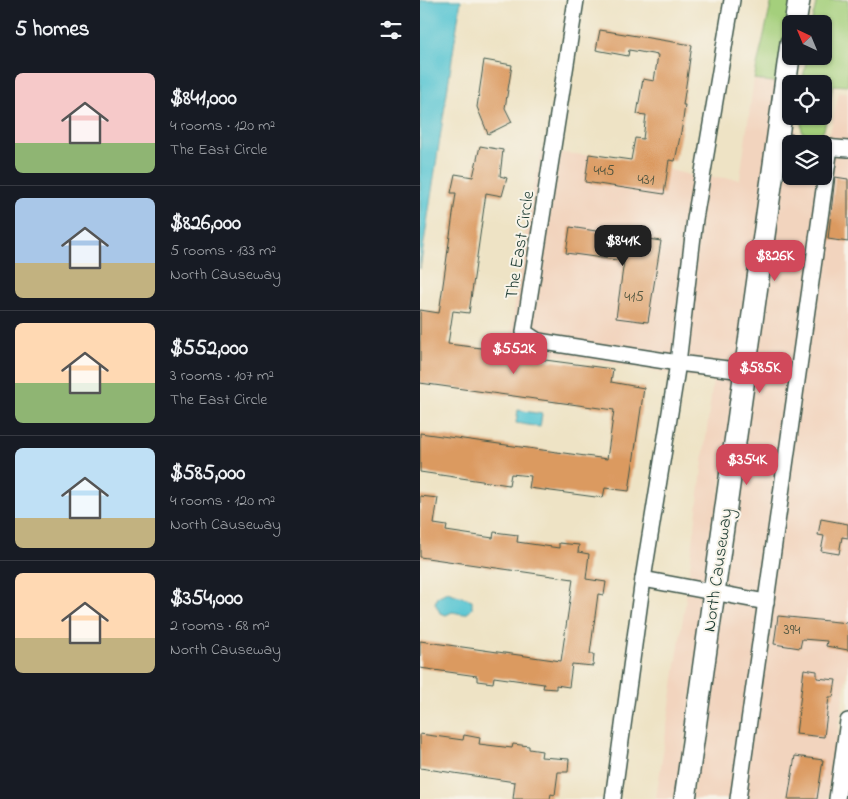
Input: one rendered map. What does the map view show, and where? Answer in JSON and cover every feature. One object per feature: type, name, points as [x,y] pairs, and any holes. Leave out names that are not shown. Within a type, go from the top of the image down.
[{"type":"main road","points":[[796,15],[799,0]]},
{"type":"main road","name":"North Causeway","points":[[684,799],[788,65]]},
{"type":"street","name":"The East Circle","points":[[576,0],[524,332],[538,341],[678,363],[744,371]]},
{"type":"street","points":[[613,799],[643,579],[678,363],[695,219],[732,0]]},
{"type":"street","points":[[777,141],[782,142]]},
{"type":"street","points":[[832,148],[848,150]]},
{"type":"street","points":[[738,799],[822,185]]},
{"type":"street","points":[[643,579],[714,594],[766,602]]},
{"type":"street","points":[[837,799],[848,720]]},
{"type":"shaded area","points":[[754,79],[778,83],[677,799],[656,799],[687,591],[713,380],[509,347],[527,216],[542,151],[627,159],[694,176],[740,179]]},
{"type":"shaded area","points":[[839,92],[848,93],[848,665],[828,799],[692,799],[782,178],[782,185],[832,185],[832,135],[827,135],[830,133]]},
{"type":"shaded area","points":[[790,125],[796,125],[796,133],[799,135],[788,135]]},
{"type":"green space","points":[[772,0],[791,0],[789,15],[782,15],[782,57],[778,83],[754,79]]},
{"type":"green space","points":[[817,0],[848,0],[848,86],[833,85],[832,90],[832,75],[804,75],[805,65],[832,65],[832,15],[813,15]]},
{"type":"green space","points":[[802,125],[825,125],[824,130],[818,135],[808,135],[802,132]]},
{"type":"water","points":[[420,0],[461,0],[420,269]]},
{"type":"water","points":[[518,410],[542,414],[540,427],[516,423]]},
{"type":"water","points":[[447,592],[472,600],[472,609],[465,614],[452,612],[446,615],[440,613],[435,603],[437,597]]},
{"type":"building","points":[[600,30],[692,45],[683,105],[685,105],[682,127],[675,161],[669,160],[664,194],[585,182],[589,154],[631,160],[635,138],[643,139],[646,115],[637,114],[643,79],[654,81],[658,55],[629,50],[628,56],[596,50]]},
{"type":"building","points":[[484,60],[512,65],[505,108],[512,122],[488,134],[477,107]]},
{"type":"building","points":[[480,146],[503,150],[500,176],[507,178],[502,196],[486,193],[469,313],[453,311],[448,344],[530,354],[530,358],[613,369],[611,382],[644,388],[629,491],[605,488],[603,498],[529,488],[531,476],[511,474],[509,485],[420,472],[420,433],[607,459],[614,410],[420,383],[420,310],[439,313],[456,193],[451,193],[455,174],[473,177]]},
{"type":"building","points":[[835,177],[848,179],[848,242],[828,239]]},
{"type":"building","points":[[570,227],[661,241],[648,322],[616,318],[624,261],[566,253]]},
{"type":"building","points":[[420,496],[438,498],[434,524],[447,526],[446,531],[493,538],[494,532],[518,535],[517,542],[559,548],[559,543],[579,545],[578,552],[589,554],[586,579],[606,582],[604,595],[598,594],[590,654],[594,654],[593,666],[572,664],[569,687],[556,685],[556,689],[543,688],[544,684],[494,677],[493,683],[477,681],[477,676],[420,668],[420,641],[561,661],[573,579],[420,557]]},
{"type":"building","points":[[821,519],[848,524],[848,538],[842,537],[839,554],[821,551],[824,536],[818,535]]},
{"type":"building","points":[[778,616],[848,623],[848,650],[826,646],[827,641],[802,639],[800,648],[774,644]]},
{"type":"building","points":[[804,669],[817,671],[817,678],[836,680],[833,697],[829,697],[824,737],[796,734]]},
{"type":"building","points":[[420,734],[463,740],[464,735],[480,738],[479,744],[512,748],[513,744],[529,746],[529,749],[542,751],[541,757],[569,759],[568,772],[558,772],[555,795],[551,794],[550,799],[513,799],[515,782],[420,768]]},
{"type":"building","points":[[795,756],[823,760],[817,799],[788,799]]}]
